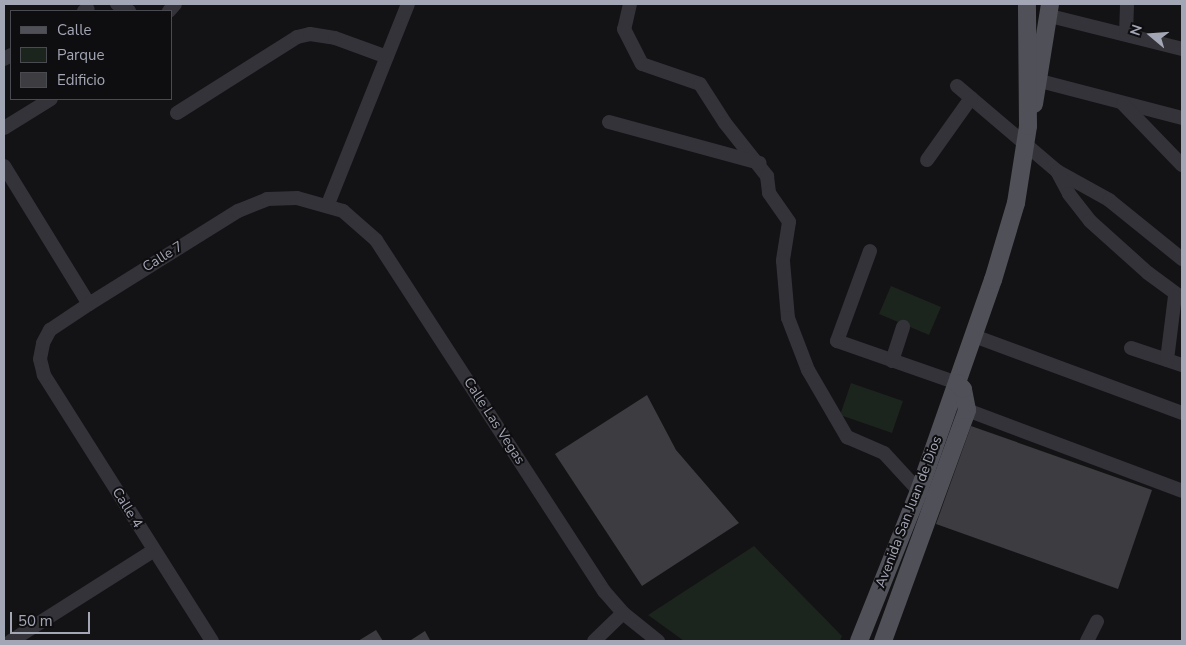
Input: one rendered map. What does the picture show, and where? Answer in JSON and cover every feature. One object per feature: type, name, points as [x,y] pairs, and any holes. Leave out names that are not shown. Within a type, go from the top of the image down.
[{"type":"main road","name":"Avenida San Juan de Dios","points":[[859,641],[919,490],[974,336],[1011,220],[1026,146],[1028,126],[1027,4]]},
{"type":"main road","name":"Avenida San Juan de Dios","points":[[1028,126],[1040,81],[1050,10]]},
{"type":"main road","points":[[957,383],[962,389],[967,410]]},
{"type":"main road","name":"Avenida San Juan de Dios","points":[[883,641],[967,410]]},
{"type":"street","points":[[328,204],[408,4]]},
{"type":"street","points":[[630,4],[624,29],[642,64],[700,84],[725,123],[760,163],[767,176],[768,193],[789,222],[783,261],[783,290],[788,318],[808,370],[847,437],[884,453],[919,490]]},
{"type":"street","points":[[1126,34],[1127,4]]},
{"type":"street","points":[[1050,10],[1182,49]]},
{"type":"street","points":[[177,113],[297,37],[310,34],[335,38],[387,57]]},
{"type":"street","points":[[1040,81],[1182,118]]},
{"type":"street","points":[[957,86],[1057,171],[1109,200],[1182,259]]},
{"type":"street","points":[[927,160],[971,98]]},
{"type":"street","points":[[4,128],[49,100]]},
{"type":"street","points":[[1123,104],[1182,165]]},
{"type":"street","points":[[609,122],[760,163]]},
{"type":"street","points":[[4,166],[89,304]]},
{"type":"street","points":[[1057,171],[1069,194],[1090,221],[1179,297],[1167,360]]},
{"type":"street","name":"Calle 7","points":[[44,374],[40,359],[43,343],[50,330],[238,211],[267,199],[297,198],[328,204]]},
{"type":"street","name":"Calle Las Vegas","points":[[328,204],[355,218],[376,240],[594,574],[623,613],[658,641]]},
{"type":"street","points":[[870,251],[837,341],[957,383]]},
{"type":"street","points":[[892,361],[903,327]]},
{"type":"street","points":[[974,336],[1182,413]]},
{"type":"street","points":[[1131,348],[1182,365]]},
{"type":"street","name":"Calle 4","points":[[44,374],[153,551],[212,641]]},
{"type":"street","points":[[967,410],[1182,491]]},
{"type":"street","points":[[11,641],[153,551]]},
{"type":"street","points":[[594,641],[623,613]]},
{"type":"street","points":[[1087,641],[1097,621]]},
{"type":"green space","points":[[891,286],[941,307],[929,335],[879,314]]},
{"type":"green space","points":[[851,383],[903,401],[892,433],[840,415]]},
{"type":"green space","points":[[754,546],[842,636],[840,641],[684,641],[648,615]]},
{"type":"building","points":[[647,395],[676,450],[739,523],[642,586],[555,454]]},
{"type":"building","points":[[971,426],[1152,490],[1118,589],[936,524]]},
{"type":"building","points":[[376,630],[383,641],[358,641]]},
{"type":"building","points":[[425,631],[430,640],[411,640]]}]
